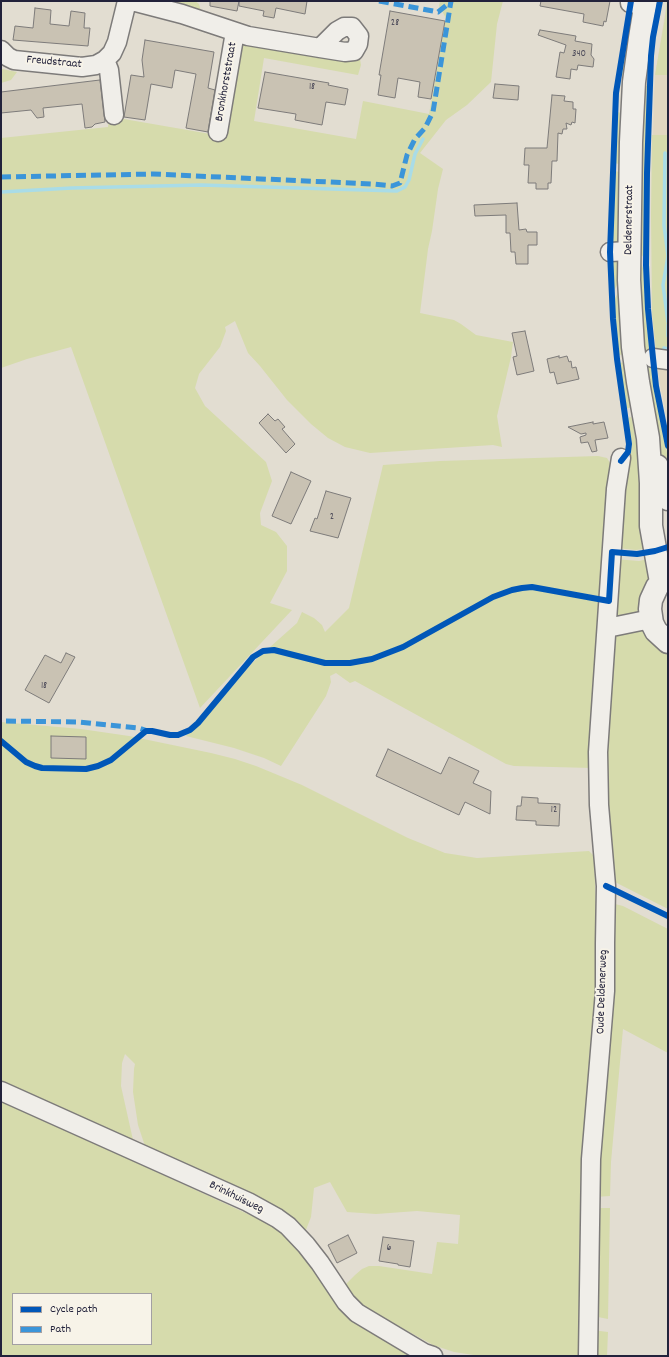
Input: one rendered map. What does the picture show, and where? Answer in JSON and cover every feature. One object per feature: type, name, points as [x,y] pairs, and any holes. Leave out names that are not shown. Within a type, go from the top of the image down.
[{"type":"main road","name":"Deldenerstraat","points":[[641,3],[634,82],[631,142],[620,252],[629,280],[633,347],[638,387],[648,438],[668,499]]},
{"type":"main road","name":"Deldenerstraat","points":[[648,438],[651,484],[651,526],[666,583]]},
{"type":"main road","name":"Deldenerstraat","points":[[651,484],[656,496],[668,554]]},
{"type":"main road","points":[[666,583],[660,606],[660,624],[656,631],[668,642]]},
{"type":"street","points":[[114,115],[109,70],[104,60],[112,53],[117,42],[127,1]]},
{"type":"street","name":"Bronkhorststraat","points":[[132,1],[182,14],[248,36],[320,48]]},
{"type":"street","name":"Bronkhorststraat","points":[[218,132],[236,32]]},
{"type":"street","name":"Freudstraat","points":[[2,54],[14,60],[82,67],[96,65],[104,60]]},
{"type":"street","name":"Oude Deldenerweg","points":[[588,1356],[591,1159],[606,991],[606,886],[599,805],[598,752],[616,489],[621,458]]},
{"type":"street","points":[[607,628],[660,624]]},
{"type":"street","name":"Brinkhuisweg","points":[[1,1091],[248,1202],[277,1218],[288,1226],[306,1245],[346,1302],[357,1314],[433,1356]]},
{"type":"shaded area","points":[[667,1],[668,426],[657,368],[652,312],[652,175],[655,75]]},
{"type":"green space","points":[[166,1],[195,1],[199,4],[201,11]]},
{"type":"green space","points":[[440,1],[503,1],[497,24],[491,82],[467,105],[446,120],[420,153],[443,169],[438,189],[428,249],[420,313],[454,320],[476,335],[513,342],[511,357],[497,416],[502,447],[493,445],[370,453],[345,447],[328,438],[311,424],[287,400],[248,353],[235,321],[225,327],[226,331],[220,347],[199,374],[195,388],[205,406],[266,462],[272,481],[260,513],[261,525],[276,532],[287,546],[287,571],[270,603],[292,610],[200,708],[71,347],[1,368],[1,138],[108,127],[109,116],[222,136],[238,45],[244,40],[360,59],[361,65],[358,75],[264,58],[254,121],[356,139],[363,101],[429,114],[446,18],[439,6]]},
{"type":"green space","points":[[667,1],[668,75],[655,75],[665,18]]},
{"type":"green space","points":[[626,35],[630,37],[624,76],[620,75]]},
{"type":"green space","points":[[1,69],[17,72],[11,80],[1,83]]},
{"type":"green space","points":[[644,86],[647,86],[644,258],[636,247]]},
{"type":"green space","points":[[617,112],[622,113],[619,164],[614,163]]},
{"type":"green space","points":[[652,135],[668,135],[668,357],[656,350],[652,312]]},
{"type":"green space","points":[[614,171],[620,172],[620,247],[612,249]]},
{"type":"green space","points":[[637,256],[643,268],[651,365],[668,458],[668,462],[663,464],[657,443],[646,388]]},
{"type":"green space","points":[[612,258],[620,258],[621,277],[613,293]]},
{"type":"green space","points":[[620,288],[625,354],[619,355],[613,303]]},
{"type":"green space","points":[[626,362],[632,407],[626,409],[619,363]]},
{"type":"green space","points":[[631,417],[643,483],[649,548],[636,550],[617,548],[622,468],[631,453],[632,443],[627,418]]},
{"type":"green space","points":[[598,456],[607,458],[612,466],[592,768],[514,766],[506,764],[355,681],[350,683],[336,673],[330,676],[331,682],[326,696],[281,766],[264,758],[234,748],[186,736],[251,664],[297,623],[302,612],[314,618],[322,625],[325,632],[349,608],[383,465],[440,461]]},
{"type":"green space","points":[[652,558],[655,566],[639,609],[633,615],[618,616],[614,612],[615,559],[639,561]]},
{"type":"green space","points":[[638,630],[648,632],[668,649],[668,909],[611,880],[605,775],[609,635]]},
{"type":"green space","points":[[1,722],[81,729],[129,736],[235,759],[302,785],[408,838],[445,853],[477,858],[589,851],[594,856],[599,995],[580,1356],[480,1356],[454,1352],[433,1345],[364,1307],[344,1286],[355,1275],[362,1269],[369,1266],[379,1266],[432,1274],[437,1242],[458,1244],[460,1215],[417,1211],[376,1214],[347,1212],[330,1182],[314,1188],[311,1217],[304,1235],[148,1155],[138,1125],[133,1092],[135,1064],[125,1054],[122,1063],[121,1086],[135,1149],[1,1086]]},
{"type":"green space","points":[[615,904],[623,906],[668,929],[668,1053],[623,1029],[611,1162],[610,1196],[595,1197],[610,905]]},
{"type":"green space","points":[[1,1100],[265,1222],[287,1236],[306,1259],[419,1356],[1,1356]]},
{"type":"green space","points":[[595,1208],[610,1208],[608,1319],[593,1316]]},
{"type":"green space","points":[[592,1330],[608,1332],[607,1356],[592,1356]]},
{"type":"building","points":[[210,1],[239,1],[237,11],[210,6]]},
{"type":"building","points":[[239,1],[307,1],[305,14],[276,8],[274,18],[263,16],[264,11],[239,6]]},
{"type":"building","points":[[541,1],[610,1],[606,22],[604,21],[603,26],[583,22],[584,14],[540,6]]},
{"type":"building","points":[[35,8],[51,10],[50,24],[69,26],[71,11],[85,13],[84,28],[90,28],[88,46],[13,40],[15,26],[33,28]]},
{"type":"building","points":[[390,11],[445,21],[431,99],[418,97],[420,82],[398,78],[395,98],[378,95],[381,75],[379,75]]},
{"type":"building","points":[[540,30],[576,36],[575,41],[592,44],[591,55],[594,59],[593,67],[578,65],[577,70],[571,69],[570,79],[556,77],[560,52],[564,53],[566,45],[538,35]]},
{"type":"building","points":[[145,40],[214,52],[208,88],[215,90],[208,132],[186,128],[196,74],[175,70],[172,88],[151,84],[145,120],[124,117],[131,75],[144,77],[142,60]]},
{"type":"building","points":[[265,72],[329,83],[328,85],[348,89],[345,105],[326,102],[322,125],[295,120],[296,114],[258,108]]},
{"type":"building","points":[[100,80],[105,122],[95,124],[92,127],[85,128],[82,104],[43,108],[44,117],[37,118],[31,110],[1,113],[1,92]]},
{"type":"building","points":[[495,84],[519,86],[518,100],[493,98]]},
{"type":"building","points":[[552,95],[565,96],[564,101],[573,102],[573,109],[576,109],[575,123],[572,122],[571,125],[566,123],[567,129],[563,129],[562,134],[558,133],[557,161],[552,161],[551,183],[548,183],[548,189],[536,189],[536,183],[528,183],[529,165],[524,165],[525,148],[547,148]]},
{"type":"building","points":[[517,203],[519,230],[526,229],[527,232],[537,232],[537,245],[528,245],[528,264],[516,264],[515,252],[511,252],[510,233],[506,233],[506,215],[475,216],[474,205]]},
{"type":"building","points":[[525,331],[534,371],[517,375],[513,357],[517,356],[512,333]]},
{"type":"building","points":[[559,356],[559,358],[567,356],[569,362],[571,361],[572,368],[576,367],[579,379],[557,384],[554,372],[550,373],[547,359]]},
{"type":"building","points":[[268,414],[275,421],[278,419],[285,427],[282,429],[295,444],[286,453],[259,423]]},
{"type":"building","points":[[593,422],[593,424],[604,422],[608,438],[595,440],[597,451],[592,452],[588,442],[581,443],[580,437],[586,435],[586,433],[581,434],[568,427]]},
{"type":"building","points":[[291,472],[311,481],[291,524],[272,516]]},
{"type":"building","points":[[326,491],[351,498],[338,538],[310,531],[315,518],[317,519]]},
{"type":"building","points":[[66,653],[75,657],[49,703],[25,690],[45,655],[61,663]]},
{"type":"building","points":[[51,736],[86,737],[86,759],[51,758]]},
{"type":"building","points":[[388,749],[441,774],[449,757],[479,771],[473,783],[491,791],[490,814],[465,802],[459,815],[376,776]]},
{"type":"building","points":[[522,797],[538,798],[538,803],[560,804],[559,826],[536,825],[536,821],[516,820],[517,806],[521,806]]},
{"type":"building","points":[[348,1235],[357,1253],[337,1263],[328,1245]]},
{"type":"building","points":[[383,1237],[414,1241],[410,1267],[379,1261]]},
{"type":"waterway","points":[[1,192],[72,188],[201,185],[397,191],[405,187],[409,180],[415,154],[423,139]]},
{"type":"waterway","points":[[665,153],[664,225],[668,256],[663,285],[668,322]]},
{"type":"waterway","points":[[668,325],[668,336]]},
{"type":"waterway","points":[[664,348],[668,349]]},
{"type":"marked path","points":[[379,1],[438,12],[452,1]]},
{"type":"marked path","points":[[1,177],[153,174],[392,186],[400,183],[407,155],[415,139],[425,128],[433,112],[451,1]]},
{"type":"marked path","points":[[6,721],[78,722],[139,728],[148,731]]},
{"type":"cycle path","points":[[621,461],[628,452],[629,444],[613,319],[610,252],[616,93],[631,1]]},
{"type":"cycle path","points":[[660,1],[651,56],[647,173],[646,265],[648,309],[656,386],[668,446]]},
{"type":"cycle path","points":[[1,741],[26,762],[42,768],[86,769],[98,766],[111,760],[146,731],[178,735],[190,730],[198,723],[253,657],[263,651],[274,650],[325,663],[350,663],[372,659],[403,647],[493,597],[522,588],[532,587],[609,601],[612,552],[637,554],[668,547]]},
{"type":"cycle path","points":[[606,886],[668,916]]}]
